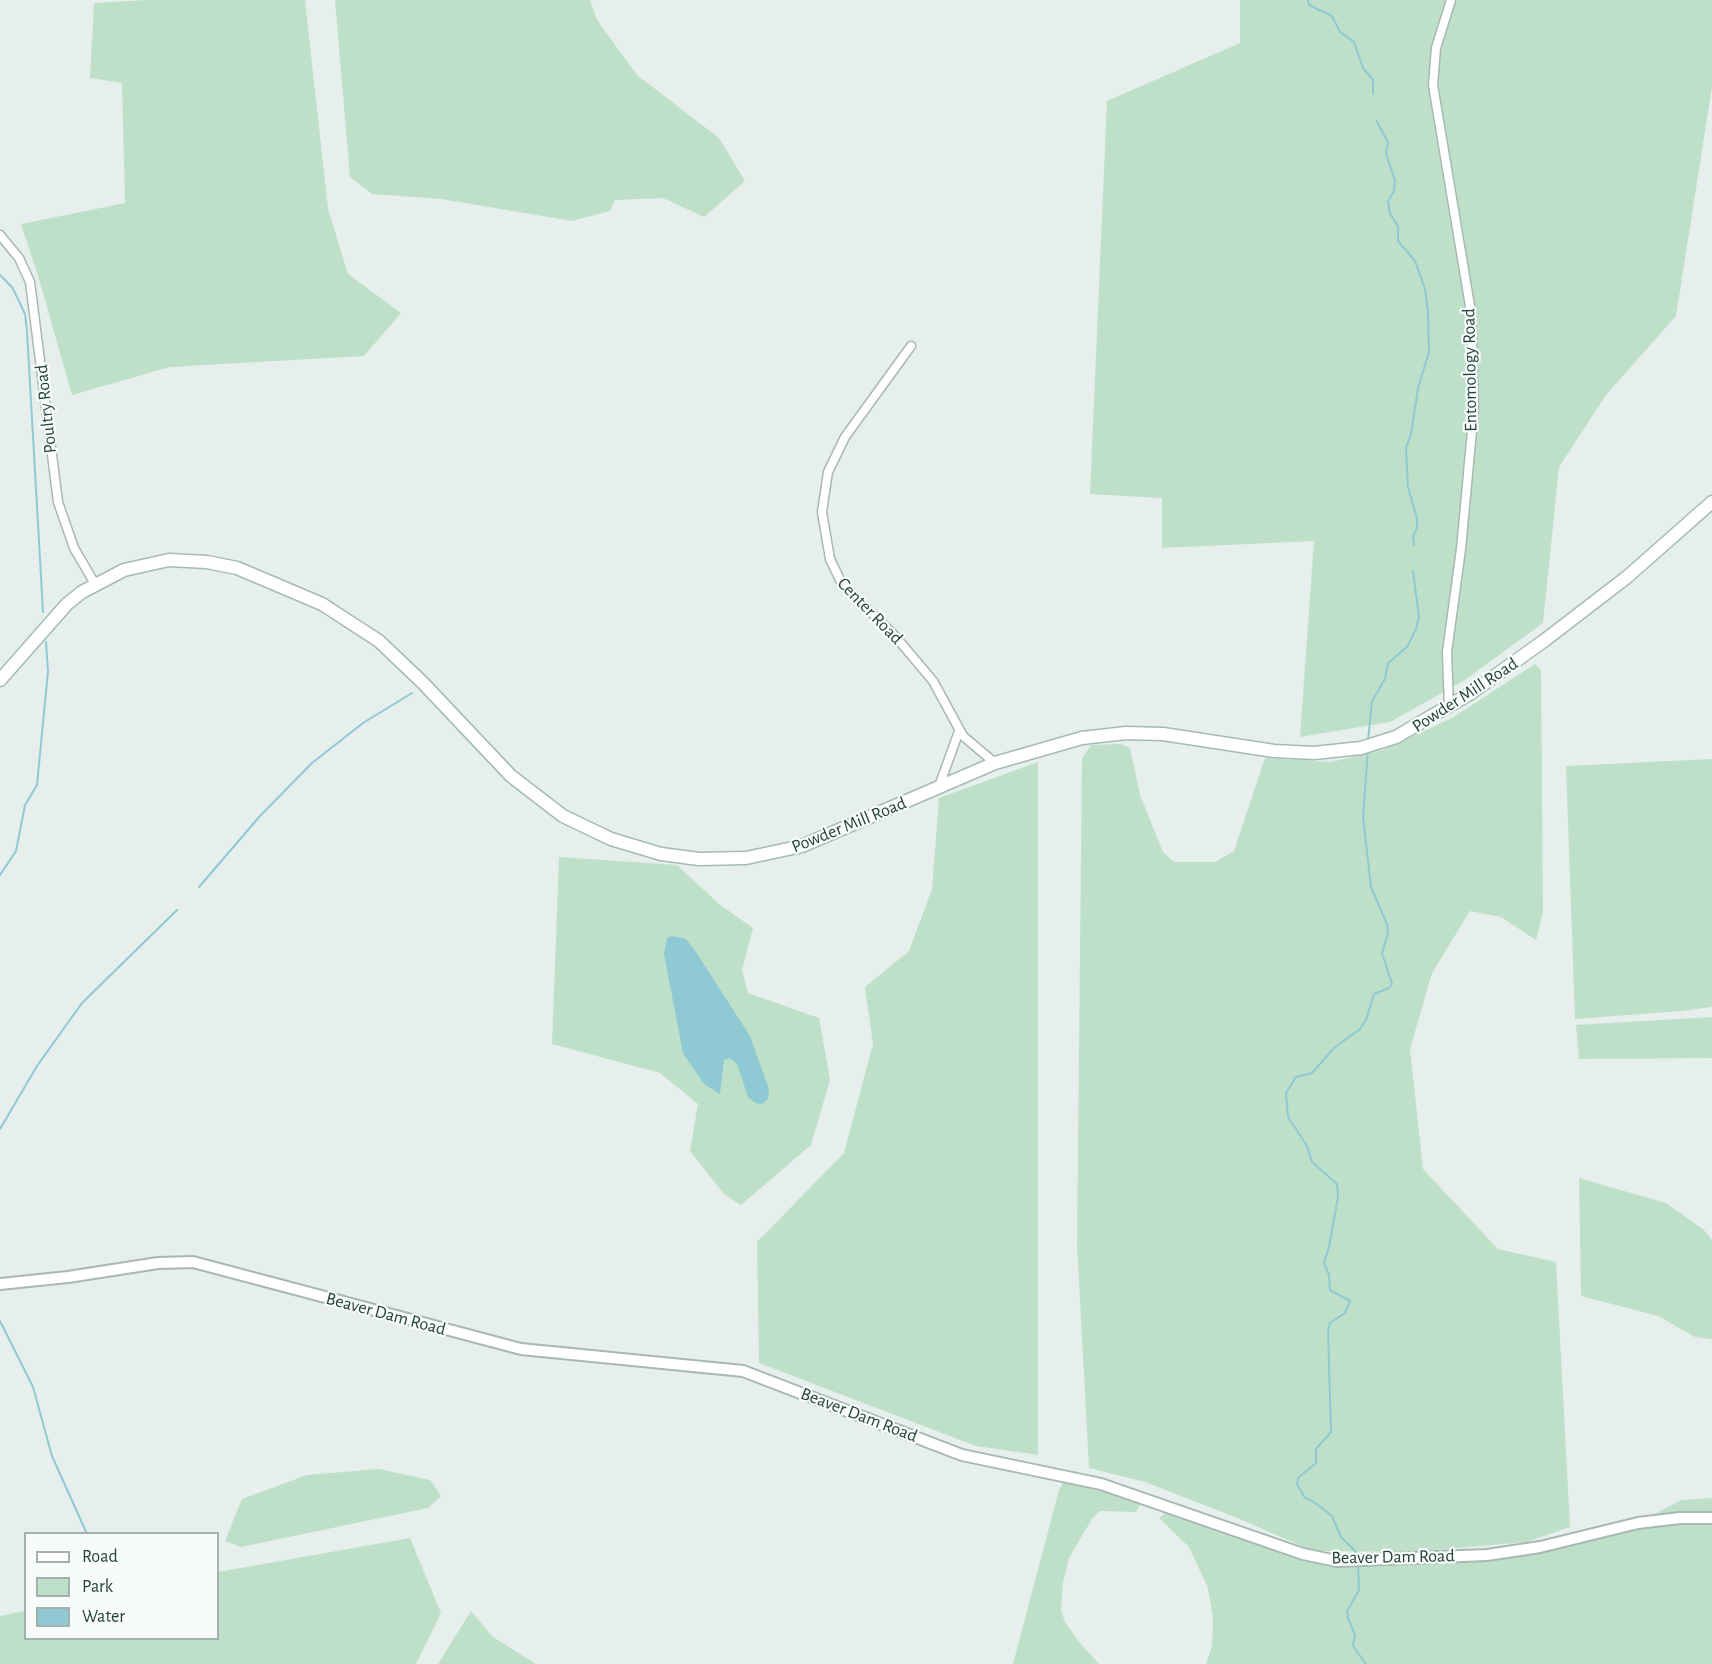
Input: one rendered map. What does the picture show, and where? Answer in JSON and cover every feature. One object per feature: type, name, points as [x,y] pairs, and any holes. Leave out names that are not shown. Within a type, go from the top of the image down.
[{"type":"main road","name":"Powder Mill Road","points":[[0,680],[60,611],[95,584],[124,570],[169,560],[193,560],[237,568],[308,597],[351,621],[390,651],[511,776],[542,802],[582,827],[633,847],[699,859],[732,860],[766,855],[831,836],[995,763],[1066,741],[1126,733],[1163,734],[1296,753],[1374,745],[1410,731],[1449,708],[1589,608],[1712,502]]},
{"type":"street","name":"Entomology Road","points":[[1449,708],[1447,652],[1461,549],[1474,409],[1471,312],[1433,85],[1436,48],[1450,0]]},
{"type":"street","name":"Poultry Road","points":[[0,235],[19,258],[30,282],[58,502],[74,549],[95,584]]},
{"type":"street","name":"Center Road","points":[[912,346],[845,437],[834,456],[824,489],[825,535],[830,559],[838,578],[921,665],[947,702],[959,731],[995,763]]},
{"type":"street","points":[[938,789],[959,731]]},
{"type":"street","name":"Beaver Dam Road","points":[[0,1284],[68,1277],[158,1263],[193,1262],[521,1349],[743,1371],[979,1460],[1067,1475],[1101,1484],[1303,1554],[1352,1561],[1518,1551],[1638,1523],[1680,1518],[1712,1518]]},
{"type":"green space","points":[[146,0],[305,0],[328,209],[348,274],[401,313],[364,356],[170,367],[72,395],[21,224],[125,203],[122,83],[90,78],[94,3]]},
{"type":"green space","points":[[335,0],[590,0],[597,20],[637,75],[719,138],[745,181],[704,217],[663,198],[615,200],[610,211],[572,221],[441,199],[372,194],[350,177]]},
{"type":"green space","points":[[1240,0],[1712,0],[1712,87],[1676,316],[1606,395],[1559,467],[1543,623],[1465,680],[1390,722],[1300,737],[1314,541],[1162,548],[1162,498],[1090,494],[1107,101],[1240,43]]},
{"type":"green space","points":[[1535,664],[1541,670],[1543,912],[1536,940],[1501,917],[1470,911],[1432,973],[1410,1049],[1423,1169],[1498,1249],[1556,1262],[1570,1527],[1527,1542],[1411,1552],[1313,1551],[1235,1517],[1145,1482],[1089,1468],[1077,1245],[1082,758],[1091,745],[1120,744],[1130,748],[1140,795],[1163,852],[1174,862],[1215,862],[1234,851],[1265,758],[1331,762],[1383,750],[1452,718]]},
{"type":"green space","points":[[1712,759],[1712,1007],[1575,1019],[1566,766]]},
{"type":"green space","points":[[1038,762],[1038,1455],[976,1446],[759,1363],[757,1242],[844,1153],[873,1044],[865,987],[909,951],[932,889],[939,798]]},
{"type":"green space","points":[[559,857],[677,865],[719,904],[753,928],[742,970],[748,993],[819,1018],[830,1080],[811,1145],[741,1205],[724,1194],[690,1151],[698,1104],[660,1073],[552,1044]]},
{"type":"green space","points":[[1712,1017],[1712,1058],[1579,1059],[1576,1025]]},
{"type":"green space","points":[[1579,1178],[1666,1203],[1704,1230],[1712,1240],[1712,1339],[1695,1337],[1658,1316],[1581,1296]]},
{"type":"green space","points":[[379,1469],[430,1480],[441,1496],[428,1508],[241,1547],[225,1541],[242,1499],[307,1475]]},
{"type":"green space","points":[[1067,1475],[1143,1499],[1136,1512],[1100,1511],[1092,1519],[1069,1558],[1063,1583],[1061,1610],[1065,1622],[1099,1664],[1013,1664],[1059,1490]]},
{"type":"green space","points":[[1712,1498],[1712,1664],[1206,1664],[1212,1646],[1213,1618],[1208,1588],[1189,1547],[1159,1518],[1171,1509],[1337,1561],[1487,1555],[1638,1523],[1681,1500]]},
{"type":"green space","points":[[410,1538],[441,1613],[416,1664],[0,1664],[0,1616],[24,1611],[24,1640],[219,1640],[219,1572]]},
{"type":"green space","points":[[471,1611],[493,1637],[536,1664],[438,1664]]},
{"type":"water","points":[[672,936],[686,939],[750,1036],[769,1089],[768,1099],[762,1104],[755,1103],[748,1097],[737,1064],[730,1058],[724,1060],[720,1094],[704,1084],[683,1053],[664,954],[667,938]]},
{"type":"waterway","points":[[1308,0],[1309,5],[1332,16],[1340,32],[1354,42],[1363,68],[1373,80],[1373,94]]},
{"type":"waterway","points":[[1376,120],[1388,142],[1386,153],[1395,181],[1394,191],[1388,201],[1390,214],[1398,226],[1398,241],[1415,261],[1425,289],[1428,312],[1429,352],[1418,388],[1411,434],[1406,448],[1408,487],[1417,519],[1417,528],[1413,536],[1414,545]]},
{"type":"waterway","points":[[0,275],[12,287],[25,314],[43,612]]},
{"type":"waterway","points":[[1368,741],[1372,701],[1385,679],[1388,663],[1407,647],[1416,629],[1419,617],[1413,571]]},
{"type":"waterway","points":[[0,875],[16,851],[25,805],[37,785],[48,671],[46,642]]},
{"type":"waterway","points":[[199,887],[260,816],[312,763],[363,723],[412,693]]},
{"type":"waterway","points":[[1358,1557],[1357,1553],[1341,1537],[1332,1516],[1305,1498],[1297,1484],[1298,1478],[1316,1463],[1316,1449],[1331,1432],[1328,1331],[1330,1323],[1345,1313],[1350,1301],[1330,1290],[1329,1275],[1324,1263],[1338,1197],[1337,1184],[1312,1162],[1307,1146],[1288,1117],[1286,1093],[1296,1077],[1312,1073],[1334,1048],[1360,1029],[1366,1020],[1374,994],[1389,988],[1392,984],[1382,953],[1388,933],[1387,924],[1371,887],[1363,817],[1368,749]]},
{"type":"waterway","points":[[0,1129],[37,1066],[82,1003],[177,910]]},
{"type":"waterway","points":[[0,1321],[33,1387],[52,1456],[86,1532]]},
{"type":"waterway","points":[[1358,1563],[1359,1590],[1347,1611],[1355,1635],[1353,1646],[1366,1664]]}]
